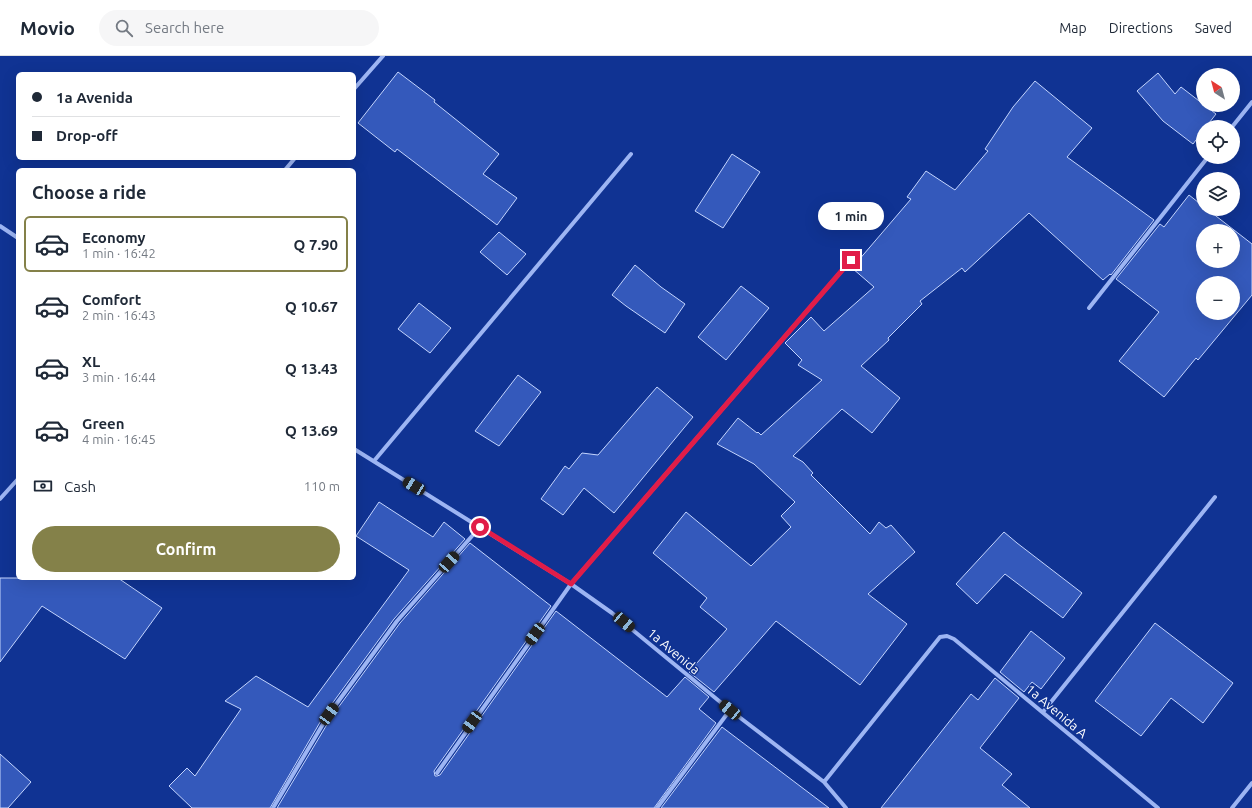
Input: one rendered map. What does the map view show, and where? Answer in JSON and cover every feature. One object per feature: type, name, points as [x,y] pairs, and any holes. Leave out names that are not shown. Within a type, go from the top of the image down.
[{"type":"street","points":[[356,88],[383,56]]},
{"type":"street","points":[[1238,120],[1252,102]]},
{"type":"street","points":[[374,461],[631,154]]},
{"type":"street","points":[[287,168],[293,160]]},
{"type":"street","points":[[1089,308],[1202,164]]},
{"type":"street","points":[[0,226],[16,237]]},
{"type":"street","points":[[437,773],[571,584],[851,260]]},
{"type":"street","name":"1a Avenida","points":[[356,450],[571,584],[612,613],[730,710],[824,782],[846,808]]},
{"type":"street","points":[[0,499],[16,481]]},
{"type":"street","points":[[1043,712],[1215,497]]},
{"type":"street","points":[[273,808],[329,714],[397,621],[480,527]]},
{"type":"street","name":"1a Avenida A","points":[[824,782],[940,637],[947,636],[954,639],[1158,808]]},
{"type":"street","points":[[657,808],[730,710]]},
{"type":"street","points":[[1232,808],[1252,783]]},
{"type":"building","points":[[398,72],[435,100],[434,102],[499,154],[483,174],[517,198],[497,225],[397,149],[395,152],[358,123]]},
{"type":"building","points":[[1158,73],[1175,94],[1181,87],[1196,99],[1196,112],[1213,112],[1216,114],[1211,120],[1196,120],[1196,140],[1193,144],[1163,121],[1137,91]]},
{"type":"building","points":[[1035,81],[1092,128],[1067,157],[1154,220],[1111,275],[1110,274],[1103,280],[1029,213],[965,272],[962,268],[920,301],[922,304],[888,338],[889,340],[861,366],[900,398],[872,433],[842,409],[793,456],[803,462],[813,473],[811,475],[870,534],[879,522],[886,528],[891,525],[915,552],[868,594],[907,624],[860,685],[776,621],[714,692],[689,672],[727,629],[700,607],[707,598],[653,553],[686,512],[751,566],[791,527],[781,516],[795,502],[754,464],[717,444],[738,418],[761,435],[822,380],[798,365],[802,360],[785,343],[811,317],[824,331],[874,287],[852,268],[911,199],[907,197],[926,171],[955,190],[988,151],[985,149],[1013,107]]},
{"type":"building","points":[[732,154],[760,172],[723,228],[695,211]]},
{"type":"building","points":[[1189,195],[1196,200],[1196,216],[1216,216],[1226,224],[1196,224],[1196,268],[1240,268],[1240,235],[1252,244],[1252,295],[1240,309],[1240,276],[1196,276],[1196,320],[1231,320],[1198,360],[1196,358],[1164,397],[1119,361],[1159,312],[1116,279],[1160,224],[1164,227]]},
{"type":"building","points":[[499,232],[526,254],[507,275],[480,252]]},
{"type":"building","points":[[635,265],[661,287],[685,304],[665,333],[612,295]]},
{"type":"building","points":[[741,286],[769,308],[726,360],[698,337]]},
{"type":"building","points":[[419,303],[451,328],[430,353],[398,329]]},
{"type":"building","points":[[518,375],[541,392],[499,446],[475,431]]},
{"type":"building","points":[[657,387],[693,417],[614,513],[584,488],[563,515],[541,499],[565,466],[569,469],[582,453],[598,455]]},
{"type":"building","points":[[379,502],[433,537],[444,522],[465,539],[394,619],[326,712],[270,808],[192,808],[169,786],[187,768],[195,776],[241,709],[225,701],[256,676],[308,707],[409,570],[356,536]]},
{"type":"building","points":[[1004,532],[1082,593],[1063,618],[1005,574],[977,604],[956,584]]},
{"type":"building","points":[[470,543],[551,606],[434,771],[435,776],[440,775],[556,611],[667,697],[685,677],[709,697],[699,709],[716,723],[654,808],[277,808],[332,716],[400,623]]},
{"type":"building","points":[[0,578],[16,578],[16,580],[121,580],[162,608],[125,659],[42,606],[0,662]]},
{"type":"building","points":[[1155,623],[1233,683],[1203,723],[1171,698],[1141,736],[1095,701]]},
{"type":"building","points":[[1031,631],[1065,658],[1041,689],[1032,682],[1024,692],[1000,672]]},
{"type":"building","points":[[995,678],[1019,698],[980,748],[1012,774],[1002,785],[1030,808],[881,808],[971,694],[978,700]]},
{"type":"building","points":[[722,727],[829,808],[661,808]]},
{"type":"building","points":[[0,754],[31,782],[8,808],[0,808]]},
{"type":"route","points":[[480,527],[571,584],[851,260]]}]
